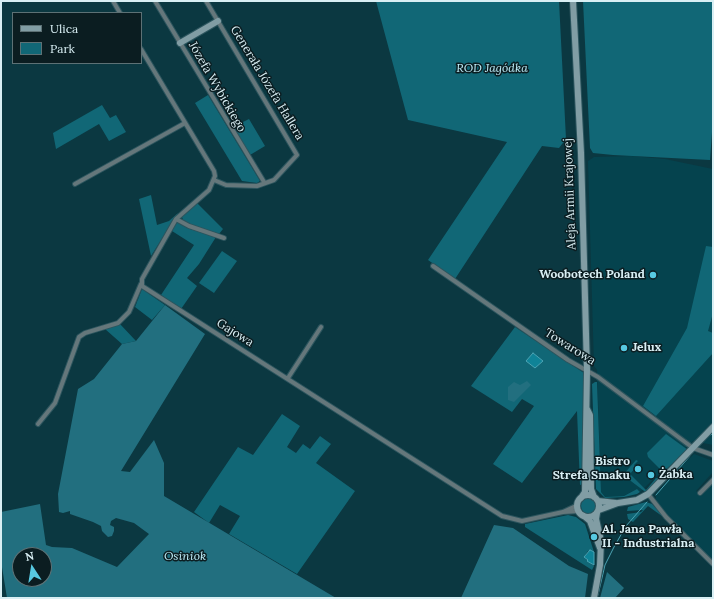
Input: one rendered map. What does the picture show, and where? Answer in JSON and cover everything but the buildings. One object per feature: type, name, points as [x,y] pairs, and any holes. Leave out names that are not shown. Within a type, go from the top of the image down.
[{"type":"street","points":[[113,1],[119,12]]},
{"type":"street","name":"Józefa Wybickiego","points":[[155,1],[264,182]]},
{"type":"street","name":"Generała Józefa Hallera","points":[[206,1],[297,153],[274,180],[264,182],[257,186],[226,184],[214,180]]},
{"type":"street","name":"Aleja Armii Krajowej","points":[[573,1],[580,153],[588,409],[590,415],[591,489],[596,499],[598,511]]},
{"type":"street","points":[[180,43],[218,21]]},
{"type":"street","points":[[38,424],[55,403],[79,338],[85,333],[118,323],[129,312],[145,273],[176,219],[209,190],[214,180],[214,170],[142,51]]},
{"type":"street","points":[[74,184],[185,123]]},
{"type":"street","points":[[176,219],[189,226],[224,238]]},
{"type":"street","name":"Towarowa","points":[[433,266],[566,360],[587,370],[694,448],[713,455]]},
{"type":"street","name":"Gajowa","points":[[141,284],[506,518],[518,521],[532,520],[563,512],[580,511]]},
{"type":"street","points":[[288,378],[321,327]]},
{"type":"street","name":"Aleja Armii Krajowej","points":[[580,511],[581,498],[585,492],[585,417],[588,409]]},
{"type":"street","points":[[580,511],[598,511],[618,503],[637,500],[648,494],[713,427]]},
{"type":"street","points":[[700,493],[713,480]]},
{"type":"street","points":[[648,494],[666,517],[713,564]]},
{"type":"street","points":[[581,498],[588,496],[618,503]]},
{"type":"street","points":[[580,511],[590,522],[601,550]]},
{"type":"street","points":[[594,598],[599,576],[602,541],[596,519],[598,511]]},
{"type":"shaded area","points":[[631,156],[665,159],[713,169],[713,445],[693,441],[640,492],[637,489],[624,496],[605,497],[601,492],[597,370],[594,366],[588,161],[594,157]]},
{"type":"shaded area","points":[[533,353],[543,361],[535,368],[526,361]]},
{"type":"shaded area","points":[[694,454],[713,461],[713,472],[696,491],[701,496],[713,482],[713,561],[660,509],[656,499],[656,495],[670,478]]},
{"type":"shaded area","points":[[590,550],[594,552],[594,565],[587,561],[588,560],[584,557]]},
{"type":"green space","name":"ROD Jagódka","points":[[376,1],[559,1],[566,139],[559,148],[542,146],[455,279],[428,260],[507,142],[408,120]]},
{"type":"green space","points":[[583,1],[713,1],[713,118],[710,160],[593,153],[590,148]]},
{"type":"green space","points":[[208,95],[260,181],[257,183],[242,181],[195,103]]},
{"type":"green space","points":[[102,105],[110,118],[116,115],[126,132],[109,141],[99,124],[56,149],[53,133]]},
{"type":"green space","points":[[249,119],[265,146],[250,155],[233,127]]},
{"type":"green space","points":[[151,195],[157,225],[169,221],[178,213],[151,256],[139,199]]},
{"type":"green space","points":[[197,203],[223,229],[219,234],[191,226],[183,220],[181,214]]},
{"type":"green space","points":[[177,222],[190,229],[216,237],[199,264],[187,278],[197,286],[181,309],[161,295],[194,245],[172,231],[167,237]]},
{"type":"green space","points":[[706,246],[713,247],[713,313],[708,331],[713,333],[713,353],[656,416],[643,406],[687,328]]},
{"type":"green space","points":[[222,251],[237,261],[214,293],[199,283]]},
{"type":"green space","points":[[142,289],[165,305],[152,320],[135,307]]},
{"type":"green space","name":"Osiniok","points":[[165,305],[205,334],[121,471],[130,472],[154,440],[164,463],[164,496],[336,598],[7,598],[1,561],[1,512],[40,504],[46,545],[52,547],[72,548],[117,567],[149,534],[134,523],[116,518],[111,521],[110,525],[114,527],[114,531],[112,536],[108,537],[102,531],[101,526],[70,514],[70,511],[63,513],[59,512],[58,494],[78,389],[94,379],[122,344],[136,341]]},
{"type":"green space","points":[[120,324],[136,341],[122,344],[105,329]]},
{"type":"green space","points":[[515,327],[584,373],[586,400],[582,451],[583,484],[580,485],[577,411],[522,483],[493,464],[534,406],[522,399],[512,412],[471,386]]},
{"type":"green space","points":[[527,381],[531,385],[514,402],[508,400],[508,387],[514,382],[520,385]]},
{"type":"green space","points":[[597,382],[601,492],[605,497],[624,496],[637,489],[640,492],[637,494],[624,497],[605,498],[596,489],[592,384]]},
{"type":"green space","points":[[282,414],[300,426],[287,447],[296,453],[303,444],[310,449],[320,436],[331,444],[316,463],[355,491],[297,574],[229,534],[240,516],[220,505],[209,523],[194,512],[238,447],[253,455]]},
{"type":"green space","points":[[666,434],[688,450],[663,472],[648,457],[647,453]]},
{"type":"green space","points":[[636,460],[638,461],[634,465],[636,467],[630,474],[646,490],[656,478],[660,479],[648,494],[623,475]]},
{"type":"green space","points":[[589,498],[596,503],[597,506],[592,513],[589,514],[582,509],[581,506],[586,499]]},
{"type":"green space","points":[[646,502],[652,504],[666,519],[648,506],[633,522],[628,519],[627,514],[641,512],[643,510],[627,511],[628,507]]},
{"type":"green space","points":[[568,515],[576,517],[585,524],[594,552],[588,551],[584,557],[594,566],[592,570],[525,527],[525,524]]},
{"type":"green space","points":[[494,525],[513,528],[569,566],[588,574],[585,598],[461,598]]},
{"type":"green space","points":[[607,572],[624,588],[615,598],[600,598]]},
{"type":"waterway","points":[[656,495],[690,456]]},
{"type":"waterway","points":[[598,595],[605,565],[614,547],[626,526],[647,502]]},
{"type":"place","name":"Woobotech Poland","points":[[653,275]]},
{"type":"place","name":"Jelux","points":[[624,348]]},
{"type":"place","name":"Bistro Strefa Smaku","points":[[638,469]]},
{"type":"place","name":"Żabka","points":[[651,475]]},
{"type":"place","name":"Al. Jana Pawła II - Industrialna","points":[[594,537]]}]
